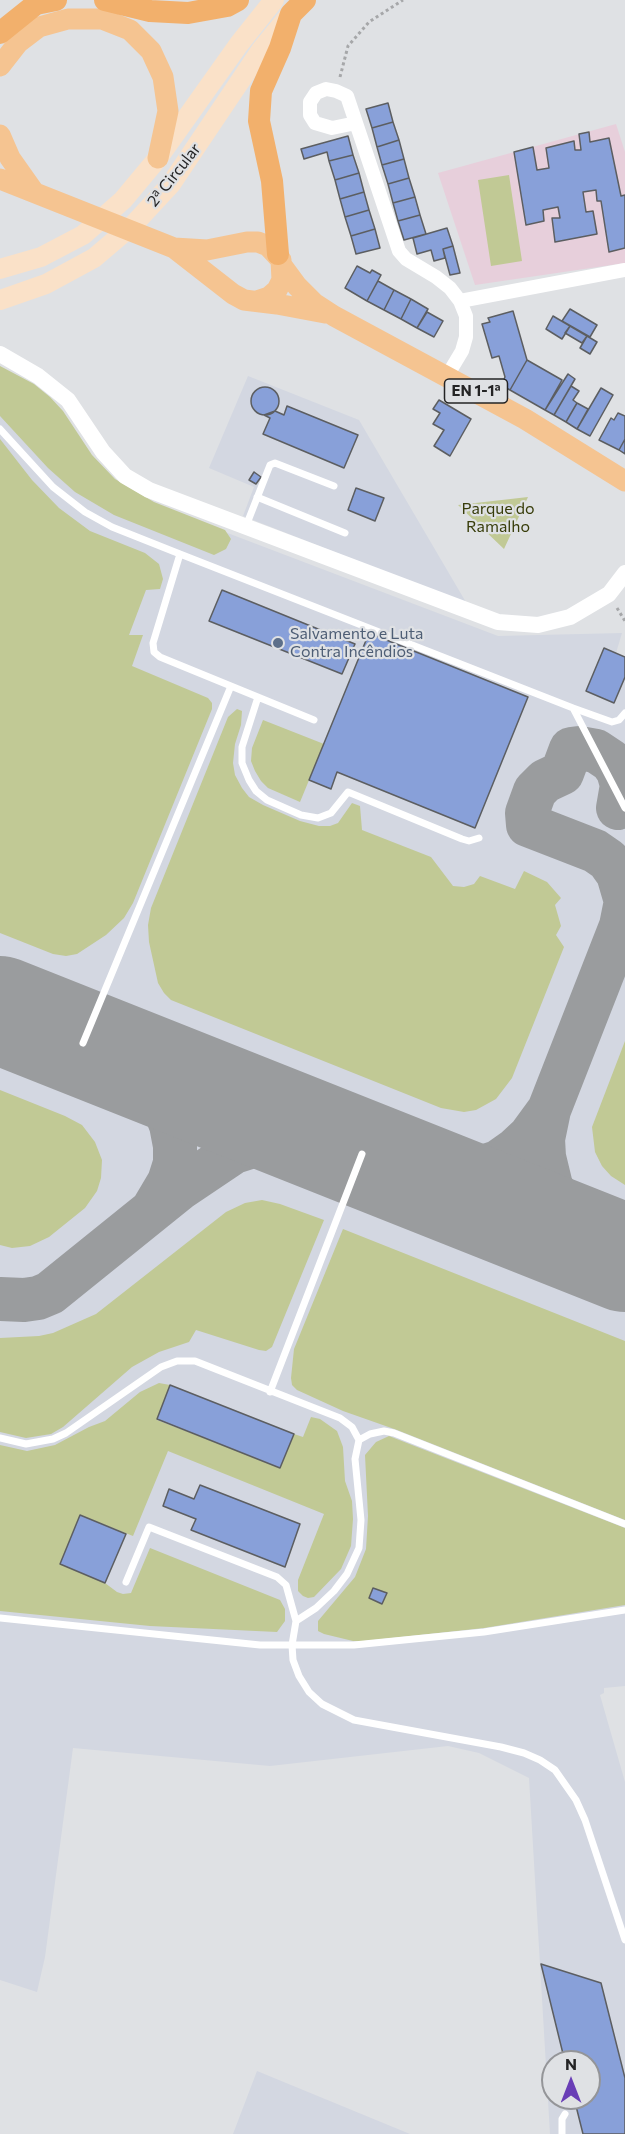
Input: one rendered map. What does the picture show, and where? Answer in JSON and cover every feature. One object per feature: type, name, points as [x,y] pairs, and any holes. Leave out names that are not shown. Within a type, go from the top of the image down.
[{"type":"highway","points":[[0,33],[36,4],[56,0]]},
{"type":"highway","points":[[105,0],[150,10],[189,13],[227,6],[238,0]]},
{"type":"highway","points":[[280,260],[272,181],[259,121],[261,91],[280,48],[290,5]]},
{"type":"main road","name":"2ª Circular","points":[[0,269],[41,257],[83,235],[123,200],[158,158],[239,44],[290,5]]},
{"type":"main road","name":"2ª Circular","points":[[0,300],[46,284],[94,258],[134,225],[171,184],[290,5]]},
{"type":"main road","points":[[0,66],[18,43],[39,27],[68,19],[102,19],[130,30],[151,51],[163,77],[168,111],[158,158]]},
{"type":"main road","points":[[0,135],[10,158],[43,196]]},
{"type":"main road","name":"EN 1-1ª","points":[[0,179],[174,248],[232,294],[244,300],[334,315]]},
{"type":"main road","name":"EN 1-1ª","points":[[174,248],[207,250],[247,242],[258,242],[268,246],[297,286],[314,303],[525,419],[621,483]]},
{"type":"main road","points":[[257,301],[269,297],[282,280],[280,260]]},
{"type":"street","points":[[356,123],[332,128],[315,123],[310,115],[310,102],[316,93],[326,89],[347,96],[402,255],[436,277],[460,300],[466,316],[466,337],[462,351],[447,376]]},
{"type":"street","points":[[460,300],[625,270]]},
{"type":"street","points":[[0,354],[38,376],[68,400],[103,452],[125,476],[149,490],[498,622],[538,625],[570,617],[609,594],[625,573]]},
{"type":"lane","points":[[0,429],[53,487],[85,512],[112,527],[573,708],[612,722],[619,720],[625,713]]},
{"type":"lane","points":[[246,526],[270,465],[275,463],[334,486]]},
{"type":"lane","points":[[257,496],[345,533]]},
{"type":"lane","points":[[180,554],[153,643],[154,652],[160,657],[314,720]]},
{"type":"lane","points":[[83,1043],[231,686]]},
{"type":"lane","points":[[258,697],[242,747],[243,763],[256,791],[267,800],[301,815],[318,818],[331,813],[348,792],[462,839],[469,841],[479,838]]},
{"type":"lane","points":[[573,708],[625,808]]},
{"type":"lane","points":[[270,1392],[362,1154]]},
{"type":"lane","points":[[0,1438],[26,1444],[54,1439],[161,1367],[177,1360],[195,1361],[340,1418],[352,1427],[359,1440],[355,1459],[361,1520],[359,1548],[347,1574],[334,1591],[316,1608],[296,1620]]},
{"type":"lane","points":[[359,1440],[370,1434],[384,1431],[394,1432],[625,1524]]},
{"type":"lane","points":[[126,1582],[149,1527],[277,1577],[286,1586],[296,1620],[292,1645],[293,1660],[309,1692],[322,1704],[354,1720],[524,1753],[555,1770],[576,1800],[585,1820],[625,1940]]},
{"type":"lane","points":[[0,1618],[260,1645],[354,1645],[433,1638],[625,1610]]},
{"type":"lane","points":[[562,2134],[562,2119],[566,2114]]},
{"type":"path","points":[[336,91],[348,46],[369,22],[404,0]]},
{"type":"shaded area","points":[[616,124],[625,152],[625,263],[475,285],[438,173]]},
{"type":"shaded area","points":[[248,376],[359,420],[467,604],[243,516],[254,487],[209,468]]},
{"type":"shaded area","points":[[0,378],[99,471],[154,505],[498,636],[622,633],[616,653],[625,657],[625,1686],[604,1688],[604,1693],[600,1695],[625,1782],[625,2134],[550,2134],[549,2110],[601,2110],[601,2050],[545,2050],[529,1778],[479,1753],[448,1746],[270,1766],[73,1748],[45,1957],[37,1992],[0,1980]]},
{"type":"shaded area","points":[[257,2071],[410,2134],[233,2134]]},
{"type":"green space","points":[[509,175],[522,261],[491,266],[478,180]]},
{"type":"green space","points":[[0,366],[34,384],[50,397],[63,411],[92,455],[115,479],[154,502],[225,530],[231,539],[226,549],[214,555],[114,515],[75,492],[48,468],[0,416]]},
{"type":"green space","points":[[0,439],[32,480],[59,508],[90,531],[145,553],[159,564],[163,579],[160,589],[146,590],[129,635],[143,635],[132,666],[208,698],[212,703],[212,709],[133,903],[124,918],[106,935],[77,954],[66,956],[53,954],[0,933]]},
{"type":"green space","name":"Parque do Ramalho","points":[[528,497],[504,549],[458,505]]},
{"type":"green space","points":[[237,709],[242,711],[241,725],[235,744],[233,763],[235,775],[249,797],[300,821],[319,826],[338,823],[352,803],[360,806],[362,830],[431,857],[453,886],[464,887],[474,884],[480,876],[515,889],[524,871],[547,882],[561,898],[555,905],[561,926],[556,935],[564,947],[512,1078],[496,1099],[476,1110],[464,1112],[441,1108],[171,1000],[164,993],[158,983],[149,942],[148,925],[151,908],[228,717]]},
{"type":"green space","points":[[263,720],[324,744],[300,802],[268,788],[255,771],[251,761],[252,748]]},
{"type":"green space","points":[[625,1041],[625,1185],[611,1176],[602,1166],[595,1152],[592,1127]]},
{"type":"green space","points":[[0,1090],[82,1125],[95,1142],[102,1160],[101,1178],[97,1191],[85,1208],[49,1237],[30,1246],[12,1248],[0,1245]]},
{"type":"green space","points":[[262,1200],[324,1220],[272,1347],[266,1351],[259,1350],[196,1330],[189,1342],[159,1352],[132,1367],[63,1427],[51,1434],[26,1438],[0,1432],[0,1338],[53,1333],[96,1314],[226,1212],[245,1203]]},
{"type":"green space","points":[[343,1229],[625,1341],[625,1520],[343,1411],[297,1390],[292,1385],[294,1349]]},
{"type":"green space","points":[[159,1383],[170,1385],[157,1420],[280,1467],[294,1434],[303,1437],[311,1417],[320,1419],[337,1431],[343,1447],[345,1481],[352,1501],[353,1519],[351,1546],[341,1569],[314,1597],[303,1596],[298,1591],[298,1580],[324,1514],[168,1451],[133,1536],[80,1515],[60,1564],[105,1583],[117,1592],[131,1593],[150,1548],[280,1600],[285,1609],[285,1621],[277,1632],[150,1626],[0,1611],[0,1445],[27,1451],[55,1445],[105,1421],[140,1392]]},
{"type":"green space","points":[[389,1436],[625,1528],[625,1605],[484,1628],[364,1641],[353,1641],[318,1631],[318,1621],[355,1577],[366,1549],[368,1516],[365,1455],[376,1442]]},
{"type":"building","points":[[388,103],[393,122],[372,128],[366,109]]},
{"type":"building","points":[[393,122],[399,140],[377,147],[372,128]]},
{"type":"building","points":[[589,132],[590,142],[609,138],[621,196],[625,195],[625,248],[609,252],[601,201],[597,201],[596,190],[583,192],[586,212],[593,211],[597,234],[555,242],[552,218],[560,218],[558,207],[543,210],[544,221],[526,225],[514,152],[533,147],[537,170],[549,168],[546,148],[574,141],[575,150],[581,150],[579,134]]},
{"type":"building","points":[[348,136],[353,155],[329,161],[327,152],[304,159],[301,149]]},
{"type":"building","points":[[399,140],[404,159],[382,165],[377,147]]},
{"type":"building","points":[[353,155],[359,173],[335,180],[329,161]]},
{"type":"building","points":[[404,159],[409,178],[388,184],[382,165]]},
{"type":"building","points":[[359,173],[364,192],[340,199],[335,180]]},
{"type":"building","points":[[409,178],[415,197],[393,203],[388,184]]},
{"type":"building","points":[[364,192],[369,210],[345,217],[340,199]]},
{"type":"building","points":[[415,197],[420,215],[398,221],[393,203]]},
{"type":"building","points":[[369,210],[375,229],[351,236],[345,217]]},
{"type":"building","points":[[420,215],[426,234],[404,240],[398,221]]},
{"type":"building","points":[[447,228],[453,246],[443,249],[445,258],[434,261],[431,250],[417,254],[413,238]]},
{"type":"building","points":[[375,229],[380,248],[356,254],[351,236]]},
{"type":"building","points":[[453,246],[460,273],[450,275],[443,249]]},
{"type":"building","points":[[357,266],[370,273],[372,270],[381,275],[367,301],[345,288]]},
{"type":"building","points":[[378,281],[394,290],[384,310],[367,301]]},
{"type":"building","points":[[394,290],[411,299],[401,319],[384,310]]},
{"type":"building","points":[[411,299],[428,309],[417,328],[401,319]]},
{"type":"building","points":[[570,309],[597,325],[590,337],[562,321]]},
{"type":"building","points":[[513,311],[527,360],[510,390],[501,385],[505,377],[499,356],[492,358],[482,324],[490,322],[488,318]]},
{"type":"building","points":[[427,312],[443,321],[434,337],[417,328]]},
{"type":"building","points":[[553,316],[570,326],[562,339],[546,329]]},
{"type":"building","points":[[570,326],[587,336],[582,343],[565,333]]},
{"type":"building","points":[[587,336],[597,342],[590,354],[580,348]]},
{"type":"building","points":[[527,360],[562,380],[545,410],[510,390]]},
{"type":"building","points":[[568,374],[575,379],[554,415],[545,410]]},
{"type":"building","points":[[571,386],[579,391],[573,400],[577,403],[566,422],[554,415]]},
{"type":"building","points":[[265,387],[275,391],[279,401],[275,411],[265,415],[255,411],[251,401],[255,391]]},
{"type":"building","points":[[601,388],[613,395],[590,436],[577,429]]},
{"type":"building","points":[[439,400],[471,419],[450,456],[434,446],[444,430],[433,424],[440,413],[433,409]]},
{"type":"building","points":[[577,403],[588,409],[577,429],[566,422]]},
{"type":"building","points":[[287,406],[358,435],[344,468],[263,434],[270,418],[264,415],[275,411],[284,415]]},
{"type":"building","points":[[618,413],[625,416],[625,439],[619,450],[599,440],[611,418],[614,420]]},
{"type":"building","points":[[625,439],[625,454],[619,450]]},
{"type":"building","points":[[254,472],[261,477],[256,484],[249,480]]},
{"type":"building","points":[[356,488],[384,498],[375,521],[348,510]]},
{"type":"building","points":[[222,590],[355,644],[342,674],[209,621]]},
{"type":"building","points":[[369,633],[528,697],[475,828],[337,772],[331,789],[309,780]]},
{"type":"building","points":[[604,648],[625,657],[625,677],[614,703],[586,691]]},
{"type":"building","points":[[170,1385],[294,1434],[280,1468],[157,1419]]},
{"type":"building","points":[[200,1485],[300,1524],[285,1567],[191,1530],[196,1519],[163,1506],[169,1489],[194,1499]]},
{"type":"building","points":[[80,1515],[126,1534],[105,1583],[60,1564]]},
{"type":"building","points":[[373,1588],[387,1593],[382,1604],[369,1598]]},
{"type":"building","points":[[541,1964],[601,1983],[625,2078],[625,2134],[583,2134],[577,2110],[601,2110],[601,2050],[562,2050]]},
{"type":"taxiway","points":[[618,808],[622,785],[618,771],[611,761],[596,751],[579,748],[571,749],[562,773],[545,781],[535,791],[527,813],[528,825],[595,851],[608,860],[618,874],[625,898]]},
{"type":"taxiway","points":[[625,906],[621,926],[549,1110],[543,1139],[544,1157],[551,1186],[567,1215],[589,1238],[625,1258]]},
{"type":"taxiway","points":[[98,1049],[143,1078],[153,1088],[171,1125],[175,1163],[169,1182],[153,1209]]},
{"type":"taxiway","points":[[409,1173],[461,1174],[498,1162],[530,1136],[549,1110]]},
{"type":"taxiway","points":[[0,1299],[24,1300],[50,1293],[179,1189],[234,1152],[259,1144],[287,1142],[317,1143],[350,1149]]},
{"type":"runway","points":[[0,1010],[625,1258]]},
{"type":"place","name":"Salvamento e Luta Contra Incêndios","points":[[278,643]]}]
